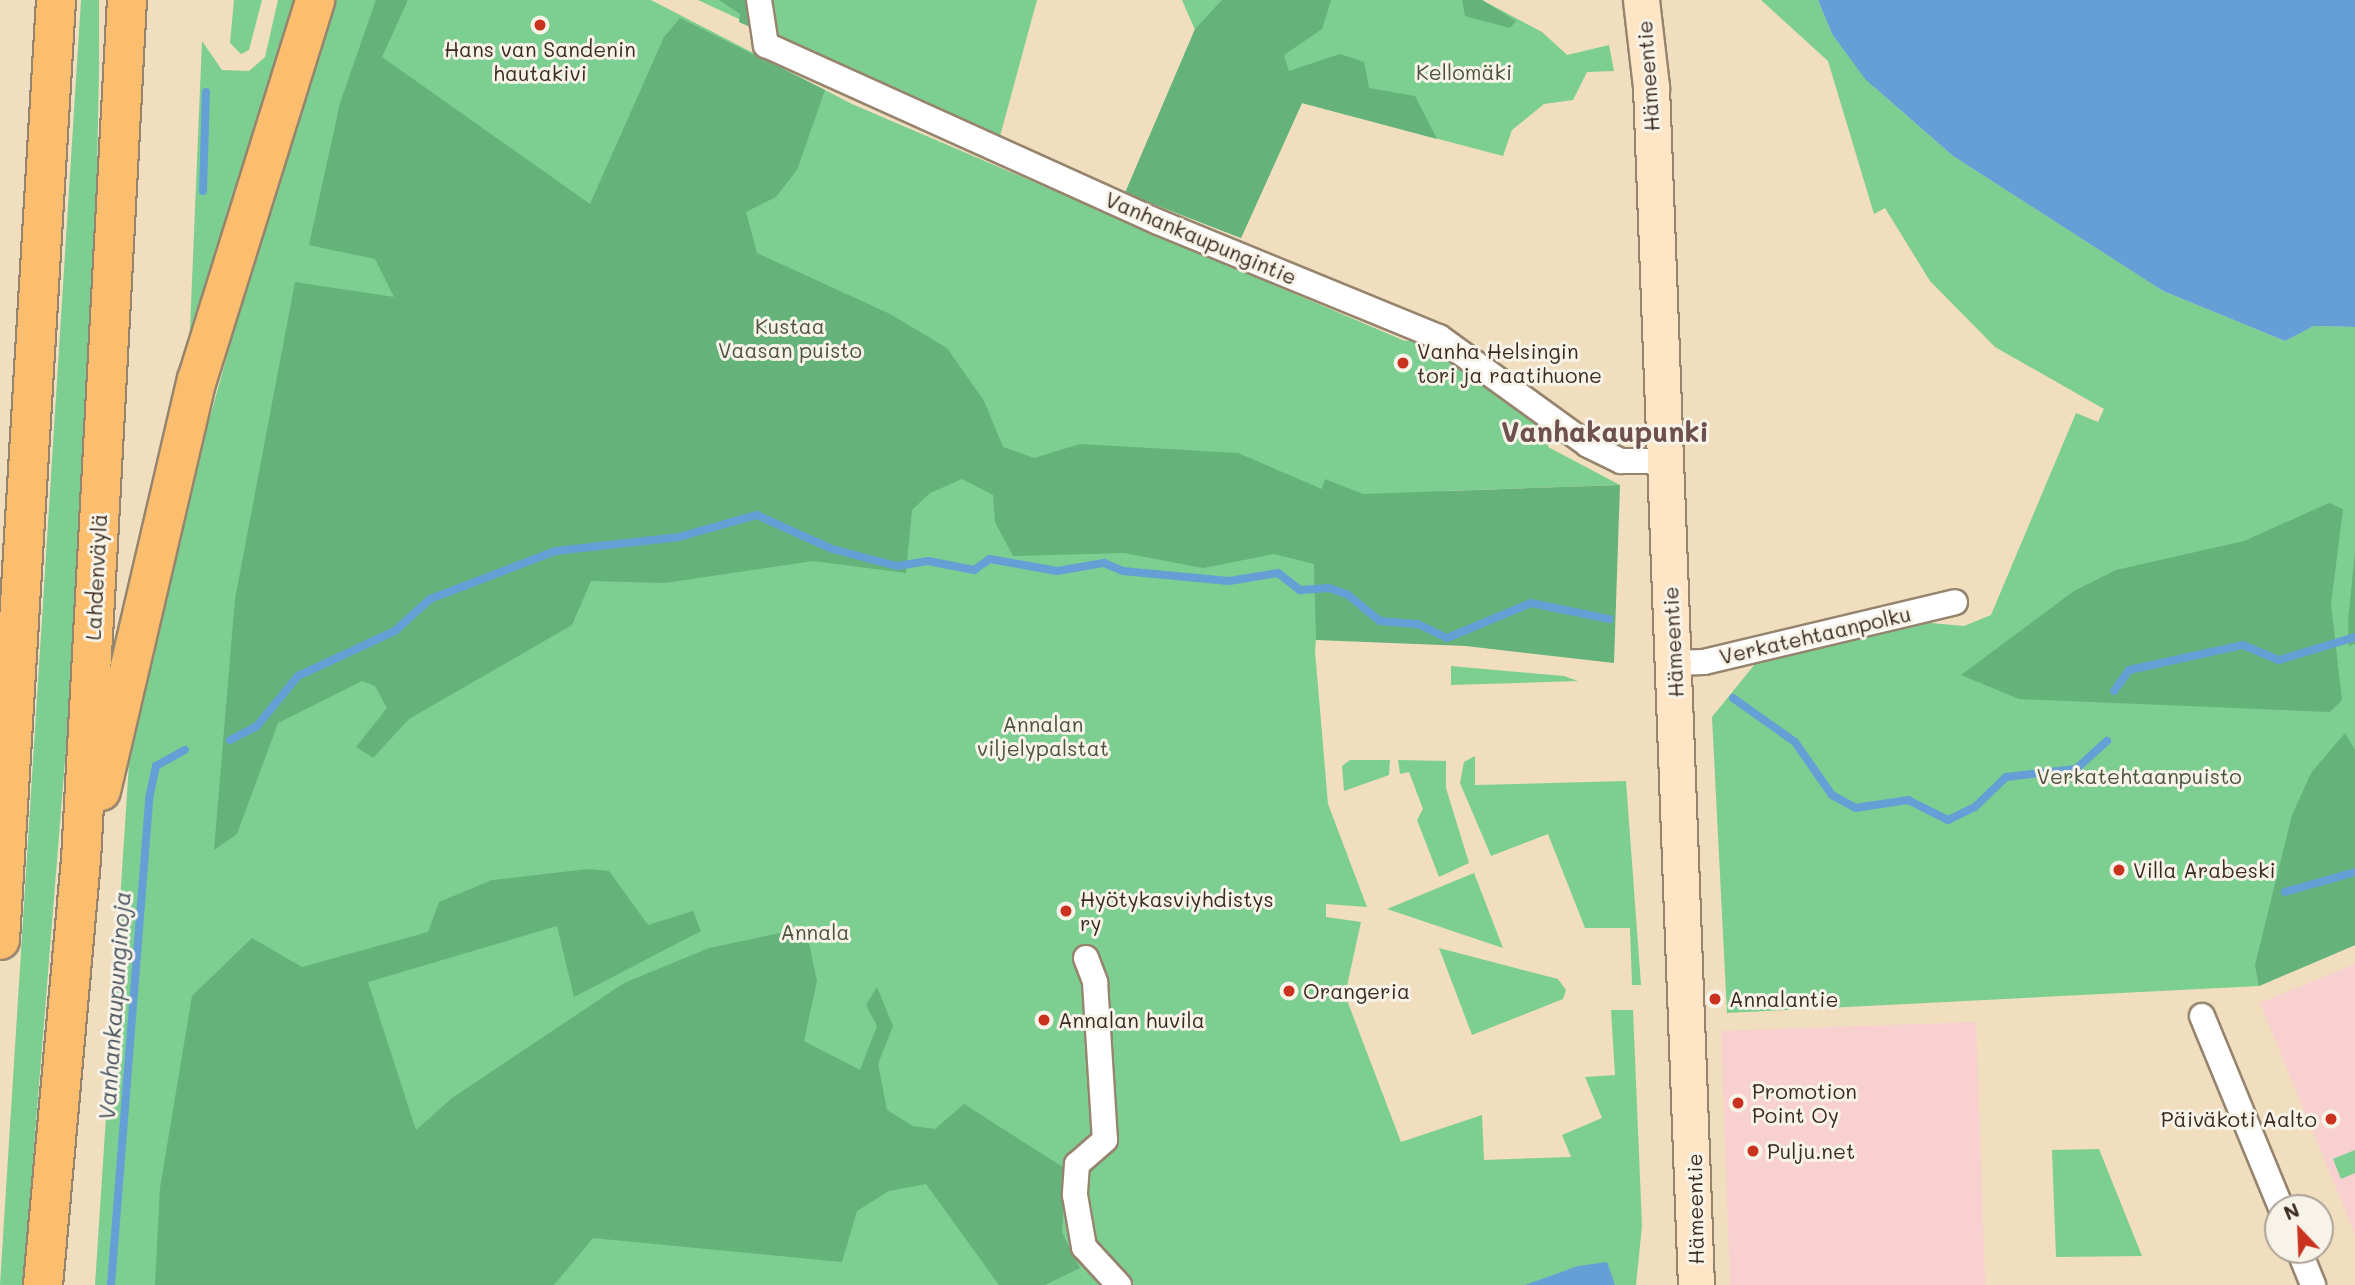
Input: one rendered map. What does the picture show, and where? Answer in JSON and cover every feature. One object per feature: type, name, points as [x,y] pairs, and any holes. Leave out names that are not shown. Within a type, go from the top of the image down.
[{"type":"highway","points":[[0,940],[56,0]]},
{"type":"highway","name":"Lahdenväylä","points":[[43,1285],[80,860],[127,0]]},
{"type":"highway","points":[[80,860],[109,766],[197,380],[315,0]]},
{"type":"main road","name":"Hämeentie","points":[[1641,0],[1651,87],[1696,1285]]},
{"type":"street","name":"Vanhankaupungintie","points":[[759,0],[766,45],[1158,222],[1439,337],[1559,429],[1621,461],[1663,461]]},
{"type":"street","name":"Verkatehtaanpolku","points":[[1674,663],[1704,662],[1955,601]]},
{"type":"street","points":[[1086,958],[1095,982],[1105,1140],[1077,1164],[1075,1195],[1084,1247],[1119,1285]]},
{"type":"street","points":[[2202,1016],[2275,1194]]},
{"type":"street","points":[[2305,1264],[2313,1285]]},
{"type":"shaded area","name":"Päiväkoti Aalto","points":[[2355,964],[2355,1234],[2260,1003]]},
{"type":"shaded area","points":[[1976,1022],[1985,1285],[1730,1285],[1721,1031]]},
{"type":"green space","points":[[81,0],[99,0],[99,73],[94,319],[77,611],[23,1285],[0,1285]]},
{"type":"green space","points":[[234,0],[262,0],[249,50],[241,54],[230,43]]},
{"type":"green space","points":[[278,0],[294,0],[234,221],[189,353],[202,41],[222,70],[249,71],[265,57]]},
{"type":"green space","points":[[336,0],[651,0],[852,104],[1405,341],[1426,338],[1553,433],[1548,447],[1620,485],[1442,491],[1316,640],[1315,651],[1328,804],[1367,907],[1326,904],[1326,917],[1361,922],[1345,995],[1401,1142],[1482,1115],[1484,1160],[1571,1157],[1562,1135],[1602,1118],[1585,1077],[1615,1075],[1611,1010],[1633,1010],[1642,1226],[1636,1285],[95,1285],[130,748],[155,613],[245,292]]},
{"type":"green space","name":"Kustaa Vaasan puisto","points":[[376,0],[408,0],[382,57],[590,204],[664,37],[680,18],[825,90],[797,170],[776,197],[746,212],[757,253],[890,314],[947,348],[984,401],[1003,447],[1034,458],[1080,444],[1238,453],[1322,489],[1325,479],[1363,494],[1620,485],[1614,663],[1466,646],[1316,640],[1314,564],[1274,554],[1203,568],[1124,553],[1013,556],[995,522],[993,495],[962,479],[930,493],[912,510],[906,573],[813,561],[665,583],[591,581],[572,625],[409,719],[373,758],[356,747],[387,708],[375,686],[362,681],[278,723],[237,834],[214,850],[235,599],[295,282],[394,297],[375,259],[309,245],[340,103]]},
{"type":"green space","points":[[698,0],[1037,0],[999,140]]},
{"type":"green space","points":[[719,0],[750,0],[757,30],[739,22],[740,14]]},
{"type":"green space","name":"Kellomäki","points":[[1182,0],[1482,0],[1542,32],[1567,55],[1609,45],[1614,71],[1587,72],[1573,100],[1544,104],[1512,130],[1503,156],[1302,103],[1241,238],[1125,193],[1195,30]]},
{"type":"green space","points":[[1222,0],[1331,0],[1322,29],[1284,55],[1289,71],[1340,54],[1364,62],[1369,88],[1415,96],[1437,139],[1302,103],[1241,238],[1125,193],[1195,29]]},
{"type":"green space","points":[[1462,0],[1482,0],[1516,21],[1510,28],[1465,16]]},
{"type":"green space","name":"Verkatehtaanpuisto","points":[[1761,0],[1818,0],[1832,34],[1874,87],[1953,156],[2163,291],[2285,341],[2314,326],[2355,327],[2355,945],[2259,986],[1727,1013],[1712,717],[1755,664],[1920,622],[1964,626],[1991,615],[2076,413],[2098,422],[2104,409],[1995,347],[1930,281],[1885,208],[1874,214],[1828,61]]},
{"type":"green space","points":[[2329,503],[2343,509],[2331,604],[2342,700],[2330,712],[2019,699],[1961,675],[2074,591],[2116,570],[2244,541]]},
{"type":"green space","points":[[2355,552],[2355,644],[2349,646],[2348,621]]},
{"type":"green space","points":[[1451,666],[1564,676],[1578,681],[1451,685]]},
{"type":"green space","points":[[2345,733],[2355,750],[2355,945],[2259,986],[2255,965],[2292,815],[2311,773]]},
{"type":"green space","points":[[1475,756],[1475,785],[1626,781],[1641,985],[1632,985],[1630,928],[1585,928],[1548,834],[1491,856],[1460,783],[1464,762]]},
{"type":"green space","points":[[1350,760],[1390,760],[1389,775],[1344,791],[1342,766]]},
{"type":"green space","points":[[1398,760],[1446,761],[1446,788],[1469,863],[1439,877],[1417,820],[1423,809],[1409,772],[1400,774]]},
{"type":"green space","points":[[588,869],[609,871],[648,925],[693,911],[701,931],[574,997],[557,926],[368,982],[416,1130],[452,1098],[624,983],[709,948],[785,932],[809,943],[817,981],[804,1041],[860,1070],[877,1026],[866,1005],[877,987],[893,1026],[878,1064],[887,1110],[913,1126],[935,1129],[964,1104],[1066,1169],[1062,1232],[1080,1268],[1045,1285],[999,1285],[926,1184],[889,1191],[857,1211],[842,1262],[593,1238],[554,1285],[155,1285],[160,1188],[192,996],[252,938],[302,967],[428,932],[439,902],[492,880]]},
{"type":"green space","points":[[1474,873],[1503,948],[1387,909]]},
{"type":"green space","points":[[1439,948],[1558,979],[1566,990],[1563,999],[1472,1035]]},
{"type":"green space","points":[[2099,1149],[2142,1256],[2056,1257],[2052,1150]]},
{"type":"green space","points":[[2355,1150],[2355,1173],[2341,1179],[2333,1159]]},
{"type":"water","points":[[1818,0],[2355,0],[2355,327],[2314,326],[2285,341],[2163,291],[1953,156],[1866,80],[1832,34]]},
{"type":"water","points":[[1607,1262],[1615,1285],[1525,1285],[1578,1266]]},
{"type":"waterway","points":[[203,191],[206,92]]},
{"type":"waterway","name":"Vanhankaupunginoja","points":[[230,740],[256,727],[298,676],[395,631],[430,599],[556,551],[679,537],[757,515],[832,549],[897,566],[928,561],[974,570],[990,559],[1057,571],[1104,563],[1123,571],[1229,581],[1278,573],[1300,590],[1329,588],[1348,595],[1380,621],[1418,624],[1447,638],[1531,603],[1609,619]]},
{"type":"waterway","name":"Vanhankaupunginoja","points":[[2114,691],[2129,670],[2243,645],[2279,660],[2355,637]]},
{"type":"waterway","name":"Vanhankaupunginoja","points":[[1733,698],[1795,742],[1832,795],[1855,808],[1908,800],[1948,820],[1975,807],[2006,777],[2076,769],[2107,741]]},
{"type":"waterway","name":"Vanhankaupunginoja","points":[[111,1285],[149,799],[156,766],[185,750]]},
{"type":"waterway","points":[[2285,892],[2355,872]]},
{"type":"place","name":"Hans van Sandenin hautakivi","points":[[540,25]]},
{"type":"place","name":"Vanha Helsingin tori ja raatihuone","points":[[1403,363]]},
{"type":"place","name":"Villa Arabeski","points":[[2119,870]]},
{"type":"place","name":"Hyötykasviyhdistys ry","points":[[1066,911]]},
{"type":"place","name":"Orangeria","points":[[1289,991]]},
{"type":"place","name":"Annalantie","points":[[1715,999]]},
{"type":"place","name":"Annalan huvila","points":[[1044,1020]]},
{"type":"place","name":"Promotion Point Oy","points":[[1738,1103]]},
{"type":"place","name":"Päiväkoti Aalto","points":[[2331,1119]]},
{"type":"place","name":"Pulju.net","points":[[1753,1151]]},
{"type":"district","name":"Vanhakaupunki","points":[[1605,431]]},
{"type":"park label","name":"Annalan viljelypalstat","points":[[1043,736]]},
{"type":"park label","name":"Annala","points":[[815,932]]}]
